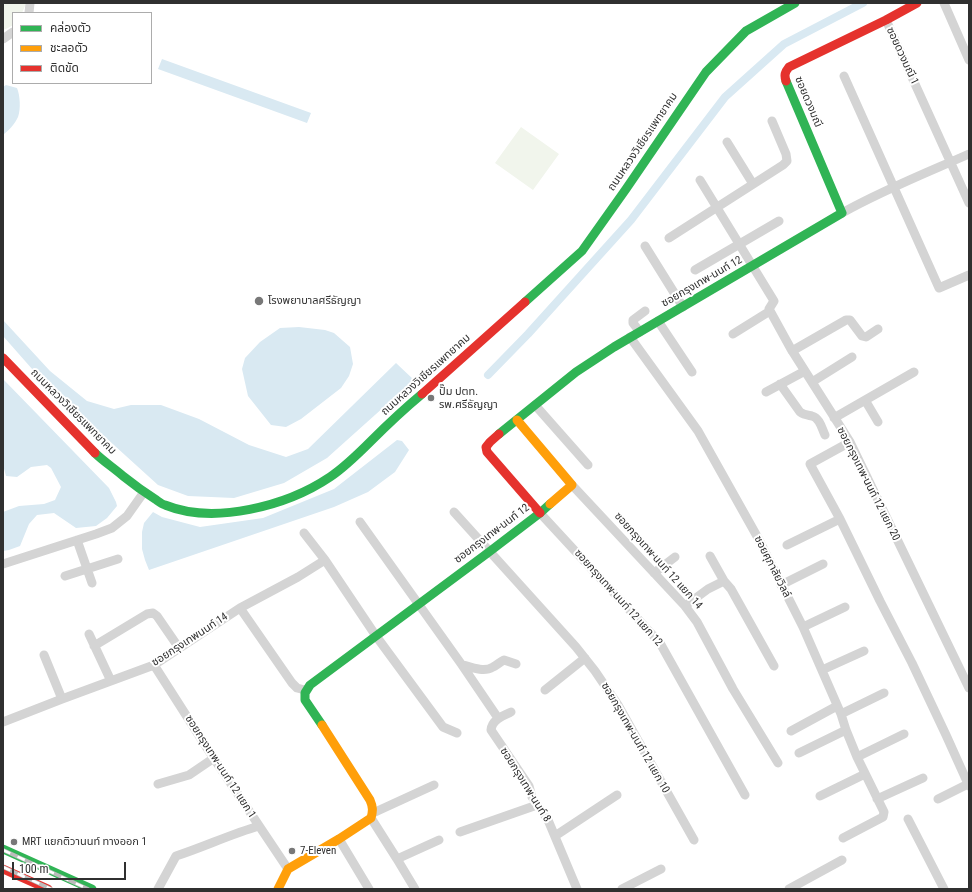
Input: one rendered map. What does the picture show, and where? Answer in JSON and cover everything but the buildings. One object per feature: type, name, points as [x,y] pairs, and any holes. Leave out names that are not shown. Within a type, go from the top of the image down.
[{"type":"street","name":"ถนนหลวงวิเชียรแพทยาคม","points":[[3,358],[98,456],[144,492],[164,505],[187,512],[210,514],[233,512],[257,508],[304,492],[330,477],[353,458],[397,416],[582,251],[706,72],[746,32],[795,3]]},
{"type":"street","name":"ซอยดวงมณี","points":[[842,213],[785,78],[785,72],[789,67],[886,20],[917,3]]},
{"type":"street","points":[[944,3],[969,60]]},
{"type":"street","name":"ซอยดวงมณี 1","points":[[886,20],[969,203]]},
{"type":"street","points":[[844,76],[939,288],[969,275]]},
{"type":"street","points":[[669,238],[784,165],[787,161],[786,154],[772,121]]},
{"type":"street","points":[[727,142],[753,184]]},
{"type":"street","name":"ซอยกรุงเทพ-นนท์ 12","points":[[305,690],[540,513],[487,452],[486,447],[535,405],[576,372],[614,347],[842,213],[868,199],[969,154]]},
{"type":"street","points":[[700,180],[752,266]]},
{"type":"street","points":[[695,270],[779,221]]},
{"type":"street","points":[[645,246],[683,307]]},
{"type":"street","name":"ซอยกรุงเทพ-นนท์ 12 แยก 20","points":[[752,266],[774,301],[770,307],[770,311],[792,351],[850,442],[969,688]]},
{"type":"street","points":[[640,332],[633,323],[633,320],[645,311]]},
{"type":"street","points":[[733,334],[770,311]]},
{"type":"street","points":[[792,351],[846,320],[850,320],[862,336],[866,337],[878,329]]},
{"type":"street","points":[[658,321],[692,372]]},
{"type":"street","name":"ซอยศุภาลัยวิลล์","points":[[630,337],[698,430],[758,538],[803,627],[839,710],[857,757],[884,812],[883,817],[843,838]]},
{"type":"street","points":[[812,382],[852,357]]},
{"type":"street","points":[[766,392],[805,371]]},
{"type":"street","points":[[834,418],[914,372]]},
{"type":"street","points":[[780,384],[800,412],[804,415],[814,416],[817,418],[824,435]]},
{"type":"street","points":[[865,400],[878,422]]},
{"type":"street","points":[[535,405],[588,465]]},
{"type":"street","name":"ซอยกรุงเทพ-นนท์ 12 แยก 14","points":[[517,420],[572,485],[654,573],[697,622],[733,689],[778,763]]},
{"type":"street","points":[[850,442],[810,464],[840,519],[919,677],[969,785],[938,799]]},
{"type":"street","points":[[540,513],[572,485]]},
{"type":"street","points":[[3,564],[112,528],[127,516],[144,492]]},
{"type":"street","name":"ซอยกรุงเทพ-นนท์ 12 แยก 10","points":[[454,512],[595,671],[618,705],[694,840]]},
{"type":"street","name":"ซอยกรุงเทพ-นนท์ 12 แยก 12","points":[[540,513],[660,643],[745,794]]},
{"type":"street","points":[[787,545],[840,519]]},
{"type":"street","points":[[360,522],[498,718],[510,712]]},
{"type":"street","points":[[304,533],[325,560],[376,636],[443,727],[457,733]]},
{"type":"street","points":[[77,540],[92,583]]},
{"type":"street","points":[[710,556],[724,581],[731,588],[774,666]]},
{"type":"street","points":[[654,573],[675,557]]},
{"type":"street","points":[[65,576],[118,559]]},
{"type":"street","name":"ซอยกรุงเทพนนท์ 14","points":[[3,722],[154,665],[240,608],[298,577],[325,560]]},
{"type":"street","points":[[781,585],[823,564]]},
{"type":"street","points":[[684,606],[708,589],[724,581]]},
{"type":"street","points":[[803,627],[845,607]]},
{"type":"street","points":[[240,608],[292,683],[297,688],[305,690],[304,700],[370,800],[374,807],[372,815],[415,889]]},
{"type":"street","points":[[94,646],[147,614],[153,613],[157,616],[179,648]]},
{"type":"street","points":[[89,634],[111,681]]},
{"type":"street","points":[[822,670],[864,651]]},
{"type":"street","points":[[44,655],[62,699]]},
{"type":"street","points":[[545,690],[585,658]]},
{"type":"street","points":[[462,665],[485,670],[493,668],[504,660],[516,664]]},
{"type":"street","name":"ซอยกรุงเทพ-นนท์ 12 แยก 1","points":[[154,665],[288,869]]},
{"type":"street","points":[[790,731],[884,693]]},
{"type":"street","name":"ซอยกรุงเทพ-นนท์ 8","points":[[498,718],[492,725],[491,730],[529,786],[532,797],[548,820],[577,889]]},
{"type":"street","points":[[799,753],[846,730]]},
{"type":"street","points":[[857,757],[904,734]]},
{"type":"street","points":[[158,784],[189,775],[214,758]]},
{"type":"street","points":[[820,796],[865,774]]},
{"type":"street","points":[[877,799],[923,778]]},
{"type":"street","points":[[278,889],[288,869],[339,839],[372,815],[434,785]]},
{"type":"street","points":[[555,836],[617,796]]},
{"type":"street","points":[[460,832],[537,805]]},
{"type":"street","points":[[908,819],[944,889]]},
{"type":"street","points":[[158,889],[176,856],[259,826]]},
{"type":"street","points":[[339,839],[369,889]]},
{"type":"street","points":[[397,859],[438,840]]},
{"type":"street","points":[[3,849],[92,889]]},
{"type":"street","points":[[790,889],[800,886],[842,860]]},
{"type":"street","points":[[3,869],[48,889]]},
{"type":"street","points":[[622,889],[662,869]]},
{"type":"shaded area","points":[[5,3],[25,3],[22,12],[12,12],[12,26],[3,30],[3,8]]},
{"type":"shaded area","points":[[162,59],[311,113],[307,123],[158,69]]},
{"type":"shaded area","points":[[6,85],[17,88],[20,106],[17,120],[3,135],[3,87]]},
{"type":"shaded area","points":[[521,127],[559,154],[533,190],[495,163]]},
{"type":"shaded area","points":[[3,320],[50,371],[87,401],[114,409],[131,405],[161,405],[199,419],[249,445],[286,457],[308,449],[396,363],[414,380],[327,458],[284,483],[234,498],[188,496],[158,485],[40,378],[3,336]]},
{"type":"shaded area","points":[[299,327],[325,330],[334,333],[350,347],[353,364],[349,376],[341,388],[301,419],[286,427],[271,425],[248,396],[242,369],[245,358],[260,342],[280,328]]},
{"type":"shaded area","points":[[3,379],[109,488],[117,506],[107,518],[96,526],[76,528],[54,513],[37,515],[29,524],[20,546],[3,551],[3,512],[19,506],[44,504],[55,500],[61,487],[51,468],[47,465],[31,467],[17,477],[6,476],[3,465]]},
{"type":"shaded area","points":[[397,440],[402,441],[409,450],[395,472],[368,492],[334,507],[149,570],[142,549],[142,532],[144,523],[153,512],[162,517],[200,527],[263,518],[334,489]]},
{"type":"waterway","points":[[488,375],[528,334],[631,220],[725,97],[784,44],[863,3]]},
{"type":"railway","points":[[3,850],[88,889]]},
{"type":"railway","points":[[3,867],[51,889]]},
{"type":"traffic: fast","points":[[525,302],[582,251],[706,72],[746,31],[795,3]]},
{"type":"traffic: fast","points":[[499,434],[576,372],[614,347],[842,213],[786,81]]},
{"type":"traffic: fast","points":[[95,453],[131,482],[164,505],[184,511],[205,513],[227,513],[250,509],[272,504],[293,496],[330,477],[351,460],[422,394]]},
{"type":"traffic: fast","points":[[322,725],[305,700],[305,693],[310,685],[489,552],[550,504]]},
{"type":"traffic: fast","points":[[3,849],[92,889]]},
{"type":"traffic: slow","points":[[517,420],[572,485],[550,504]]},
{"type":"traffic: slow","points":[[278,889],[288,869],[371,818],[372,805],[370,800],[322,725]]},
{"type":"traffic: jam","points":[[786,81],[785,74],[789,67],[886,20],[917,3]]},
{"type":"traffic: jam","points":[[422,394],[525,302]]},
{"type":"traffic: jam","points":[[3,358],[95,453]]},
{"type":"traffic: jam","points":[[499,434],[486,447],[487,452],[540,513]]},
{"type":"traffic: jam","points":[[3,869],[48,889]]},
{"type":"place","name":"โรงพยาบาลศรีธัญญา","points":[[259,301]]},
{"type":"place","name":"ปั๊ม ปตท. รพ.ศรีธัญญา","points":[[431,398]]},
{"type":"place","name":"MRT แยกติวานนท์ ทางออก 1","points":[[14,842]]},
{"type":"place","name":"7-Eleven","points":[[292,851]]}]
